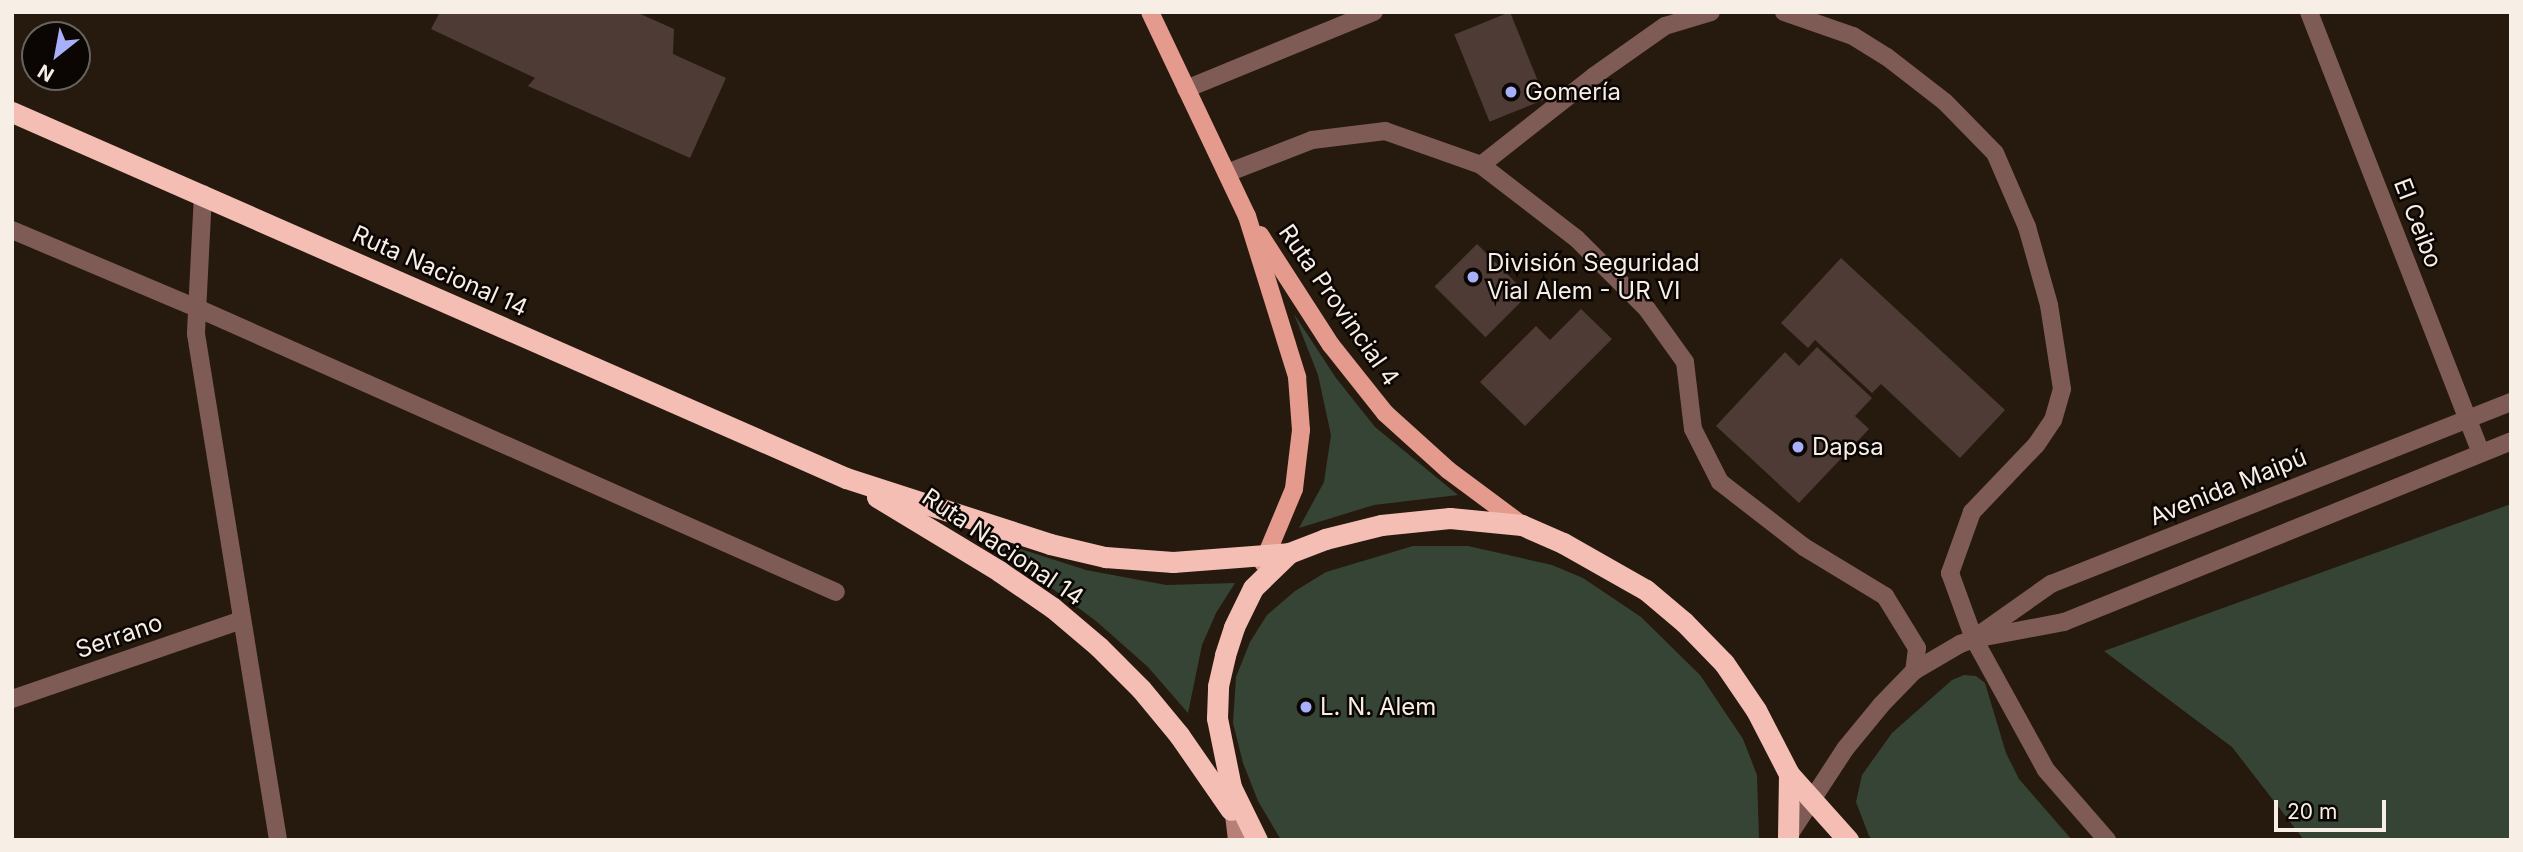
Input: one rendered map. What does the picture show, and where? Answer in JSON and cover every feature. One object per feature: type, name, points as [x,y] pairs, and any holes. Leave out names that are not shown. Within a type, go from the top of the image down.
[{"type":"highway","name":"Ruta Nacional 14","points":[[12,112],[846,478],[1050,544],[1105,557],[1173,562],[1289,553]]},
{"type":"highway","name":"Ruta Nacional 14","points":[[846,478],[999,571],[1053,608],[1100,647],[1141,689],[1179,735],[1249,838]]},
{"type":"highway","points":[[1249,838],[1231,788],[1217,718],[1218,686],[1234,627],[1253,588],[1289,553],[1325,539],[1381,525],[1450,518],[1522,525],[1604,565],[1646,590],[1685,622],[1724,663],[1756,710],[1789,774],[1848,840]]},
{"type":"highway","points":[[1789,774],[1789,837]]},
{"type":"main road","name":"Ruta Provincial 4","points":[[1150,12],[1247,216],[1297,377],[1301,430],[1294,489],[1253,588]]},
{"type":"main road","name":"Ruta Provincial 4","points":[[1247,216],[1331,345],[1385,413],[1448,470],[1522,525]]},
{"type":"main road","points":[[1231,788],[1234,814]]},
{"type":"street","points":[[1186,89],[1374,12]]},
{"type":"street","points":[[1481,165],[1594,76],[1665,26],[1711,12]]},
{"type":"street","points":[[1784,12],[1853,36],[1887,57],[1945,102],[1996,153],[2027,227],[2054,332],[2062,389],[2053,420],[2036,445],[1972,512],[1950,573],[1973,639],[2046,770],[2107,840]]},
{"type":"street","name":"El Ceibo","points":[[2309,12],[2481,453]]},
{"type":"street","points":[[1227,173],[1312,140],[1385,131],[1481,165],[1577,239],[1647,309],[1685,362],[1692,429],[1720,482],[1804,547],[1885,596],[1917,648],[1914,671]]},
{"type":"street","points":[[203,194],[196,334],[278,840]]},
{"type":"street","points":[[12,230],[197,308],[836,592]]},
{"type":"street","name":"Avenida Maipú","points":[[1789,837],[1810,798],[1844,749],[1914,671],[1973,639],[2051,584],[2511,402]]},
{"type":"street","name":"Avenida Maipú","points":[[1973,639],[2064,622],[2511,441]]},
{"type":"street","name":"Serrano","points":[[12,699],[242,620]]},
{"type":"green space","points":[[1294,314],[1336,378],[1375,427],[1458,495],[1374,505],[1299,528],[1324,482],[1331,435],[1318,375]]},
{"type":"green space","points":[[2511,504],[2511,840],[2304,840],[2232,747],[2104,651]]},
{"type":"green space","points":[[983,537],[1086,570],[1166,585],[1235,583],[1216,613],[1202,645],[1188,713],[1148,667],[1096,621]]},
{"type":"green space","points":[[1413,546],[1468,546],[1552,565],[1583,578],[1641,617],[1700,675],[1743,739],[1757,775],[1759,840],[1281,840],[1258,801],[1243,763],[1233,723],[1236,677],[1250,642],[1267,615],[1295,591],[1326,572]]},
{"type":"green space","points":[[1964,675],[1976,676],[1985,683],[2006,753],[2019,779],[2072,840],[1873,840],[1869,836],[1856,802],[1862,775],[1892,733],[1952,680]]},
{"type":"building","points":[[440,12],[636,12],[674,29],[673,54],[726,78],[690,158],[528,86],[535,78],[431,29]]},
{"type":"building","points":[[1510,12],[1545,99],[1490,122],[1454,34]]},
{"type":"building","points":[[1477,244],[1528,295],[1485,337],[1435,286]]},
{"type":"building","points":[[1841,258],[2005,410],[1960,458],[1881,384],[1872,393],[1815,340],[1808,348],[1781,323]]},
{"type":"building","points":[[1581,309],[1612,339],[1525,426],[1480,382],[1536,326],[1550,340]]},
{"type":"building","points":[[1817,347],[1872,398],[1855,416],[1869,429],[1799,503],[1716,426],[1785,352],[1799,366]]},
{"type":"place","name":"Gomería","points":[[1511,92]]},
{"type":"place","name":"División Seguridad Vial Alem - UR VI","points":[[1473,277]]},
{"type":"place","name":"Dapsa","points":[[1798,447]]},
{"type":"place","name":"L. N. Alem","points":[[1306,707]]}]
